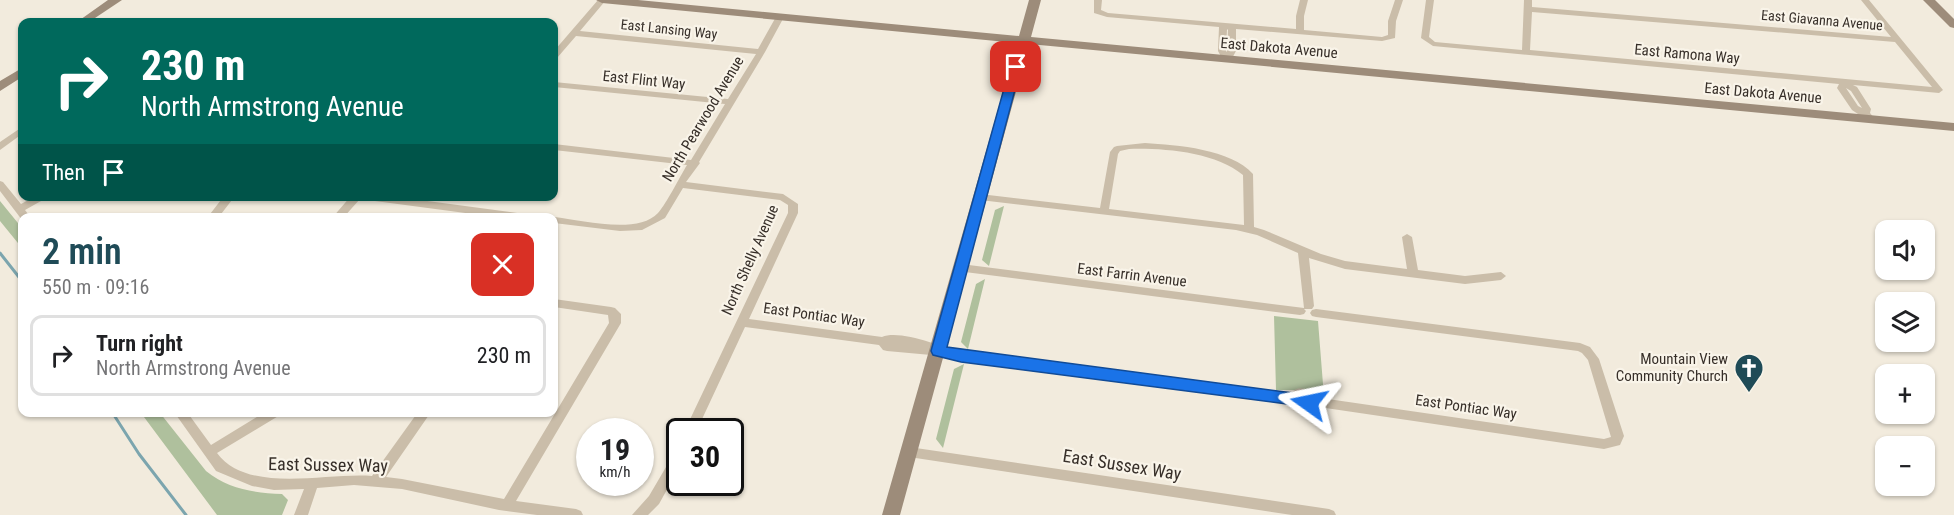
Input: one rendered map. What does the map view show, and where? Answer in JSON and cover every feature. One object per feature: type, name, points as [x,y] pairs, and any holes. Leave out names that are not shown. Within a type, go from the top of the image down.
[{"type":"street","points":[[88,18],[116,0]]},
{"type":"street","points":[[101,18],[128,0]]},
{"type":"street","points":[[558,51],[602,0]]},
{"type":"street","name":"East Dakota Avenue","points":[[602,0],[1227,60],[1867,116],[1954,127]]},
{"type":"street","points":[[891,515],[1035,0]]},
{"type":"street","points":[[1098,0],[1096,8],[1099,13],[1382,39],[1390,38],[1399,0]]},
{"type":"street","points":[[1300,32],[1300,16],[1304,0]]},
{"type":"street","name":"East Ramona Way","points":[[1431,0],[1425,38],[1433,44],[1939,90],[1898,40]]},
{"type":"street","points":[[1865,0],[1898,40]]},
{"type":"street","points":[[1929,0],[1954,25]]},
{"type":"street","points":[[1941,0],[1954,13]]},
{"type":"street","points":[[1526,53],[1528,4]]},
{"type":"street","name":"East Giavanna Avenue","points":[[1528,4],[1898,40]]},
{"type":"street","name":"North Pearwood Avenue","points":[[558,220],[620,228],[642,227],[661,216],[762,52],[780,17]]},
{"type":"street","points":[[1227,25],[1232,29],[1232,51],[1227,60]]},
{"type":"street","name":"East Lansing Way","points":[[573,33],[762,52]]},
{"type":"street","points":[[0,77],[18,65]]},
{"type":"street","points":[[0,87],[18,75]]},
{"type":"street","points":[[1843,83],[1841,88],[1855,108],[1867,116]]},
{"type":"street","name":"East Flint Way","points":[[558,84],[732,102]]},
{"type":"street","points":[[0,147],[18,133]]},
{"type":"street","points":[[1104,212],[1113,154],[1117,149],[1137,145],[1207,154],[1238,163],[1248,174],[1248,229]]},
{"type":"street","points":[[558,147],[695,163]]},
{"type":"street","points":[[0,184],[23,213],[39,201]]},
{"type":"street","name":"North Shelly Avenue","points":[[682,185],[783,197],[793,204],[793,213],[696,418]]},
{"type":"street","points":[[980,197],[1248,229],[1303,252],[1345,265],[1475,280],[1501,276]]},
{"type":"street","points":[[216,213],[226,201]]},
{"type":"street","points":[[342,213],[352,201]]},
{"type":"street","points":[[434,201],[503,213]]},
{"type":"street","points":[[1407,237],[1413,274]]},
{"type":"street","points":[[1303,252],[1308,310]]},
{"type":"street","name":"East Farrin Avenue","points":[[961,268],[1572,345],[1586,350],[1593,359],[1617,431],[1616,441]]},
{"type":"street","points":[[507,505],[615,323],[615,314],[611,311],[558,304]]},
{"type":"street","name":"East Pontiac Way","points":[[741,322],[883,342],[887,347],[938,351],[961,356],[1293,399],[1294,395],[1301,394],[1310,401],[1604,444],[1616,441]]},
{"type":"street","name":"East Sussex Way","points":[[184,417],[219,467],[252,481],[274,485],[354,480],[402,484],[507,505],[576,515]]},
{"type":"street","points":[[209,452],[268,417]]},
{"type":"street","points":[[375,482],[421,417]]},
{"type":"street","name":"East Sussex Way","points":[[909,452],[1329,515]]},
{"type":"street","points":[[639,515],[654,500],[666,479]]},
{"type":"street","points":[[301,515],[312,484]]},
{"type":"green space","points":[[0,201],[18,223],[18,243],[0,221]]},
{"type":"green space","points":[[1004,206],[989,266],[982,260],[995,210]]},
{"type":"green space","points":[[985,279],[968,349],[961,342],[976,284]]},
{"type":"green space","points":[[1274,316],[1318,321],[1324,397],[1301,390],[1276,390]]},
{"type":"green space","points":[[964,364],[943,448],[936,439],[954,369]]},
{"type":"green space","points":[[144,417],[163,417],[206,471],[214,477],[242,489],[282,494],[288,500],[282,515],[217,515]]},
{"type":"waterway","points":[[0,253],[18,276]]},
{"type":"waterway","points":[[115,417],[139,454],[186,515]]},
{"type":"place","name":"Mountain View Community Church","points":[[1749,394]]},
{"type":"route","points":[[1016,67],[938,351],[961,356],[1293,399],[1294,403],[1299,406],[1306,406],[1309,403]]}]
